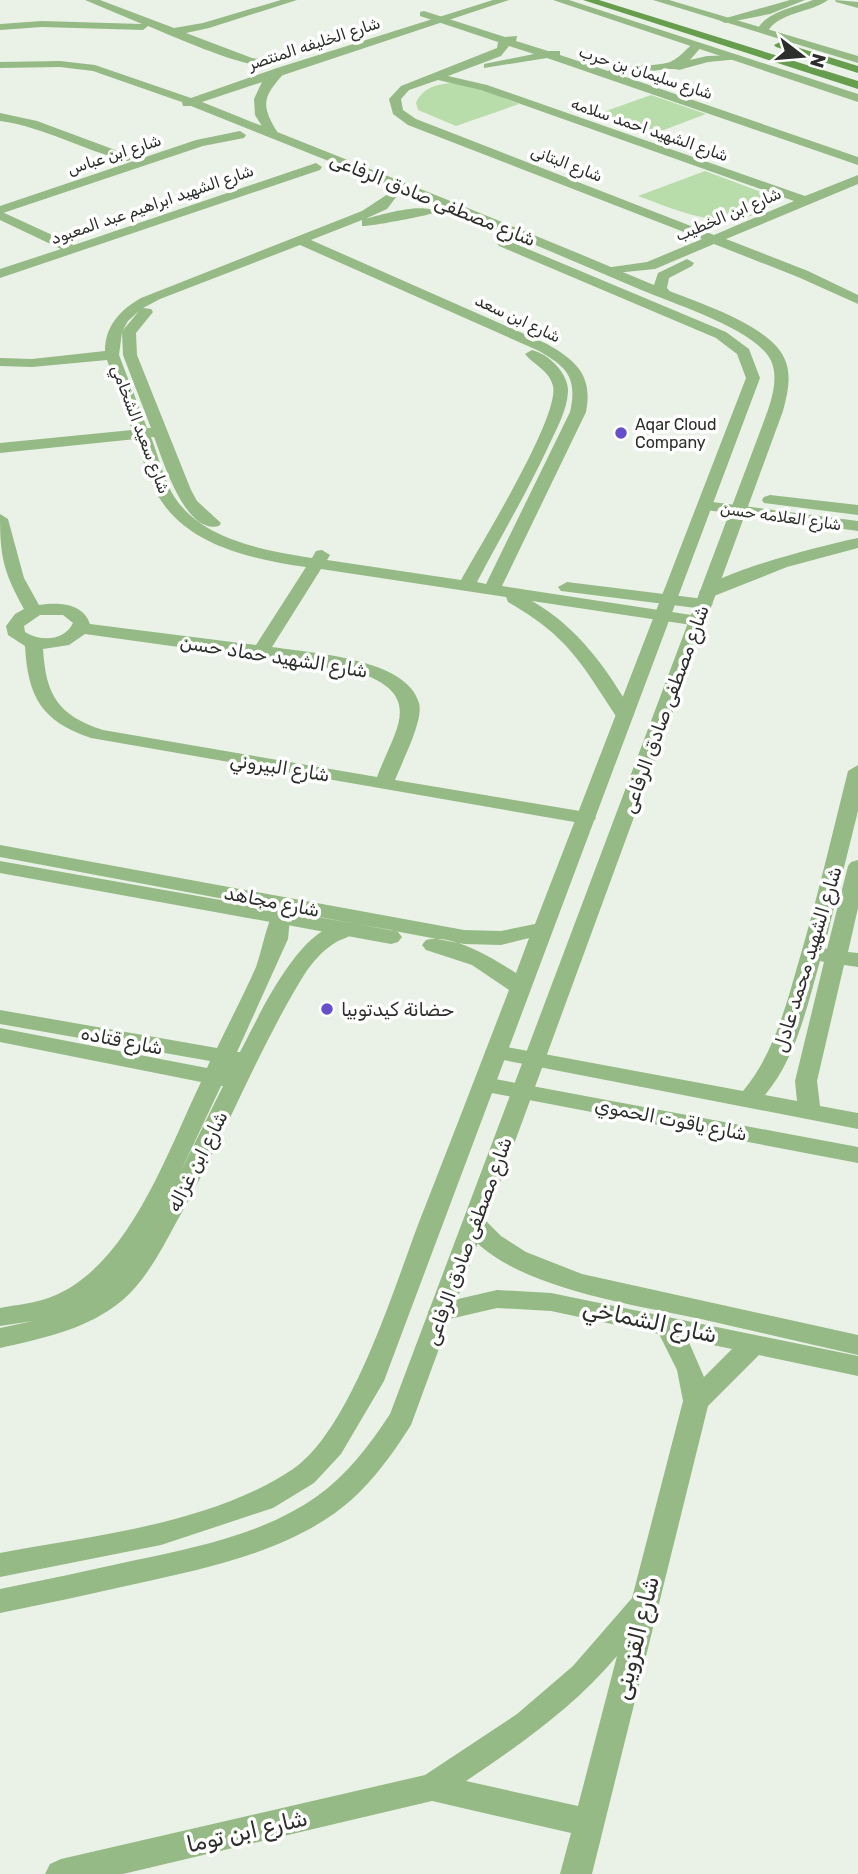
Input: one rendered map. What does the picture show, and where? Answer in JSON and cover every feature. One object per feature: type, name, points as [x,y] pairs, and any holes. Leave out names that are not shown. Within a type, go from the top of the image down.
[{"type":"main road","points":[[588,0],[858,85]]},
{"type":"main road","points":[[653,2],[858,70]]},
{"type":"street","points":[[244,0],[271,9]]},
{"type":"street","name":"شارع الخليفه المنتصر","points":[[176,102],[438,12],[504,0]]},
{"type":"street","points":[[558,0],[858,98]]},
{"type":"street","points":[[725,20],[754,15],[800,0]]},
{"type":"street","points":[[763,31],[775,18],[823,0]]},
{"type":"street","points":[[840,0],[858,5]]},
{"type":"street","points":[[80,6],[166,32],[225,23],[297,1]]},
{"type":"street","points":[[653,2],[725,20],[858,60]]},
{"type":"street","points":[[42,24],[80,6],[250,61],[277,67],[260,96],[260,114],[272,133]]},
{"type":"street","name":"شارع الخليفه المنتصر","points":[[176,102],[249,72],[277,67],[438,12]]},
{"type":"street","name":"شارع سليمان بن حرب","points":[[438,12],[509,40],[858,155]]},
{"type":"street","points":[[190,41],[225,23]]},
{"type":"street","points":[[0,27],[42,24],[143,27]]},
{"type":"street","name":"شارع البتانى","points":[[464,70],[496,54],[509,40]]},
{"type":"street","points":[[190,41],[237,63],[249,72]]},
{"type":"street","points":[[613,71],[665,66],[689,57],[697,46]]},
{"type":"street","name":"شارع سليمان بن حرب","points":[[552,54],[659,87],[858,162]]},
{"type":"street","name":"شارع البتانى","points":[[552,54],[464,70],[405,88],[395,99],[394,105],[403,117],[412,122],[858,288]]},
{"type":"street","points":[[659,87],[659,77],[673,69],[698,61],[735,57]]},
{"type":"street","name":"شارع مصطفى صادق الرفاعى","points":[[0,65],[60,64],[94,68],[176,102],[240,135],[701,325],[721,335],[744,352],[753,378],[371,1381],[332,1447],[306,1475],[262,1500],[162,1534],[0,1564]]},
{"type":"street","name":"شارع مصطفى صادق الرفاعى","points":[[0,71],[42,69],[76,72],[272,133],[610,271],[750,332],[767,345],[780,363],[784,375],[783,387],[741,504],[402,1418],[363,1470],[344,1490],[313,1513],[241,1546],[204,1558],[0,1601]]},
{"type":"street","name":"شارع الشهيد احمد سلامه","points":[[464,70],[483,87]]},
{"type":"street","name":"شارع الشهيد احمد سلامه","points":[[441,77],[483,87],[806,201]]},
{"type":"street","points":[[0,117],[24,121],[100,151],[128,157]]},
{"type":"street","points":[[0,123],[42,135],[92,157],[103,166]]},
{"type":"street","name":"شارع ابن عباس","points":[[0,201],[200,130]]},
{"type":"street","name":"شارع ابن عباس","points":[[0,212],[200,143],[240,135]]},
{"type":"street","name":"شارع الشهيد ابراهيم عبد المعبود","points":[[0,274],[316,167]]},
{"type":"street","name":"شارع ابن الخطيب","points":[[665,294],[660,288],[663,276],[669,272],[806,201],[858,179]]},
{"type":"street","name":"شارع ابن الخطيب","points":[[610,271],[650,266],[858,191]]},
{"type":"street","name":"شارع سعيد الشخامي","points":[[319,558],[248,538],[216,525],[198,513],[183,490],[157,426],[129,348],[129,332],[135,323],[165,300],[297,246],[367,214],[382,206],[391,197]]},
{"type":"street","points":[[0,212],[72,249]]},
{"type":"street","name":"شارع سعيد الشخامي","points":[[429,212],[377,219],[177,286],[140,303],[118,322],[113,332],[112,355],[164,493],[181,516],[202,531],[236,547],[497,587],[666,608],[703,606]]},
{"type":"street","name":"شارع البتانى","points":[[728,240],[858,300]]},
{"type":"street","name":"شارع ابن سعد","points":[[297,246],[505,341],[543,361],[558,378],[561,398],[541,445],[469,581]]},
{"type":"street","name":"شارع ابن سعد","points":[[297,246],[530,341],[564,361],[574,373],[583,393],[578,412],[497,587]]},
{"type":"street","points":[[0,362],[32,363],[112,355]]},
{"type":"street","points":[[0,448],[157,426]]},
{"type":"street","points":[[0,437],[139,428]]},
{"type":"street","points":[[541,445],[560,447]]},
{"type":"street","name":"شارع العلامه حسن","points":[[707,500],[858,510]]},
{"type":"street","name":"شارع العلامه حسن","points":[[741,504],[858,526]]},
{"type":"street","points":[[0,519],[19,587],[34,611]]},
{"type":"street","points":[[703,606],[761,569],[820,551],[858,544]]},
{"type":"street","points":[[261,650],[319,558]]},
{"type":"street","points":[[497,587],[541,613],[573,640],[599,670],[625,715]]},
{"type":"street","points":[[50,608],[73,612],[81,619],[81,628],[67,640],[34,643],[17,635],[15,626],[21,618],[34,611],[50,608]]},
{"type":"street","name":"شارع الشهيد حماد حسن","points":[[81,628],[261,650],[360,667],[378,673],[404,691],[410,703],[410,716],[384,784]]},
{"type":"street","name":"شارع البيروني","points":[[34,643],[39,690],[68,723],[87,732],[134,743],[586,818]]},
{"type":"street","name":"شارع الشهيد محمد عادل","points":[[749,1099],[763,1084],[784,1046],[812,953],[857,781]]},
{"type":"street","name":"شارع مجاهد","points":[[0,851],[345,930],[460,951],[488,963],[521,988]]},
{"type":"street","name":"شارع الشهيد محمد عادل","points":[[809,1112],[807,1074],[858,866]]},
{"type":"street","name":"شارع مجاهد","points":[[0,867],[268,911],[464,937],[501,938],[544,928]]},
{"type":"street","name":"شارع ابن غزاله","points":[[0,1338],[54,1325],[84,1313],[103,1302],[138,1269],[191,1178],[277,939],[268,911]]},
{"type":"street","name":"شارع ابن غزاله","points":[[0,1317],[47,1309],[76,1296],[93,1286],[117,1263],[139,1236],[229,1069],[308,953],[326,937],[345,930]]},
{"type":"street","points":[[812,953],[858,960]]},
{"type":"street","name":"شارع قتاده","points":[[0,1017],[229,1069]]},
{"type":"street","name":"شارع قتاده","points":[[0,1035],[229,1069]]},
{"type":"street","name":"شارع ياقوت الحموي","points":[[496,1052],[858,1121]]},
{"type":"street","name":"شارع ياقوت الحموي","points":[[484,1085],[858,1155]]},
{"type":"street","name":"شارع الشماخي","points":[[474,1224],[497,1247],[517,1259],[589,1285],[858,1345]]},
{"type":"street","name":"شارع الشماخي","points":[[441,1312],[497,1299],[580,1307],[858,1366]]},
{"type":"street","name":"شارع القزوينى","points":[[576,1874],[696,1401],[690,1370],[667,1326]]},
{"type":"street","points":[[696,1401],[755,1343]]},
{"type":"street","name":"شارع ابن توما","points":[[61,1874],[432,1787],[527,1723],[574,1684],[645,1603]]},
{"type":"street","name":"شارع ابن توما","points":[[432,1787],[589,1823]]},
{"type":"green space","points":[[452,83],[476,87],[519,104],[456,126],[418,110],[416,103],[426,90]]},
{"type":"green space","points":[[651,95],[706,114],[648,136],[592,116]]},
{"type":"green space","points":[[705,171],[767,194],[776,200],[775,204],[758,213],[724,220],[672,209],[638,196]]},
{"type":"place","name":"Aqar Cloud Company","points":[[621,433]]},
{"type":"place","name":"حضانة كيدتوبيا","points":[[327,1009]]}]
